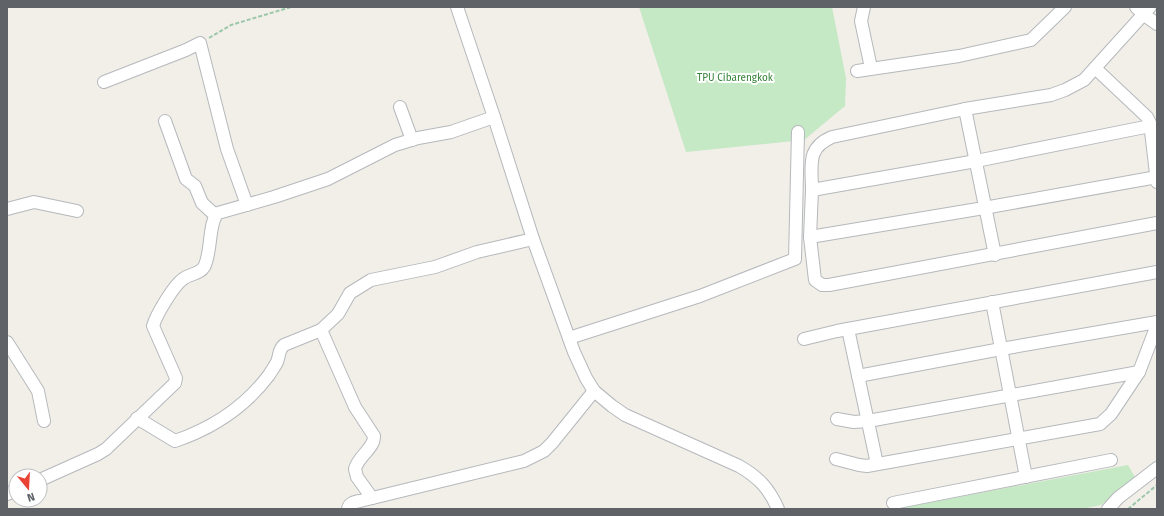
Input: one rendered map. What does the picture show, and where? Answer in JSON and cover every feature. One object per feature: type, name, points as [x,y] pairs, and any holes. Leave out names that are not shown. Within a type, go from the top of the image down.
[{"type":"street","points":[[457,7],[533,239],[570,338],[586,378],[594,392],[626,415],[739,466],[762,482],[778,509]]},
{"type":"street","points":[[864,7],[861,21],[871,68]]},
{"type":"street","points":[[857,71],[959,56],[1031,40],[1065,7]]},
{"type":"street","points":[[1157,24],[1143,9],[1084,80],[1065,90],[1050,95],[965,109],[832,137],[825,140],[814,150],[812,155],[810,237],[815,280],[822,285],[829,285],[995,255],[1157,223]]},
{"type":"street","points":[[104,82],[186,50],[200,42],[227,149],[247,205]]},
{"type":"street","points":[[1095,68],[1147,117],[1150,123],[1157,182]]},
{"type":"street","points":[[400,107],[412,140]]},
{"type":"street","points":[[965,109],[984,208],[995,255]]},
{"type":"street","points":[[48,476],[106,449],[176,382],[175,376],[153,326],[158,314],[176,285],[182,279],[204,268],[211,242],[213,222],[216,216],[225,210],[247,205],[328,179],[395,145],[451,132],[494,117]]},
{"type":"street","points":[[165,121],[186,179],[195,186],[202,203],[216,216]]},
{"type":"street","points":[[812,190],[976,161],[1150,126]]},
{"type":"street","points":[[570,338],[700,296],[795,259],[798,132]]},
{"type":"street","points":[[810,237],[1156,177]]},
{"type":"street","points":[[7,209],[34,202],[77,211]]},
{"type":"street","points":[[137,418],[175,441],[199,431],[230,414],[248,399],[275,366],[280,349],[284,345],[321,330],[338,314],[350,293],[371,280],[435,267],[477,252],[533,239]]},
{"type":"street","points":[[804,339],[848,329],[1157,272]]},
{"type":"street","points":[[992,302],[1026,477]]},
{"type":"street","points":[[836,459],[867,466],[1100,424],[1111,414],[1139,372],[1157,324],[1001,349],[858,376]]},
{"type":"street","points":[[848,329],[877,464]]},
{"type":"street","points":[[321,330],[355,407],[374,436],[374,441],[355,468],[357,476],[372,498]]},
{"type":"street","points":[[7,342],[38,391],[44,421]]},
{"type":"street","points":[[837,419],[854,422],[868,421],[1139,372]]},
{"type":"street","points":[[348,509],[351,503],[524,461],[536,456],[552,443],[594,392]]},
{"type":"street","points":[[894,503],[1111,460]]},
{"type":"street","points":[[1108,509],[1118,498],[1157,468]]},
{"type":"path","points":[[200,42],[231,25],[291,7]]},
{"type":"path","points":[[1128,509],[1157,485]]},
{"type":"green space","name":"TPU Cibarengkok","points":[[639,7],[832,7],[846,78],[845,106],[804,140],[686,152]]},
{"type":"green space","points":[[1128,465],[1136,479],[1101,505],[1082,509],[896,509]]}]
